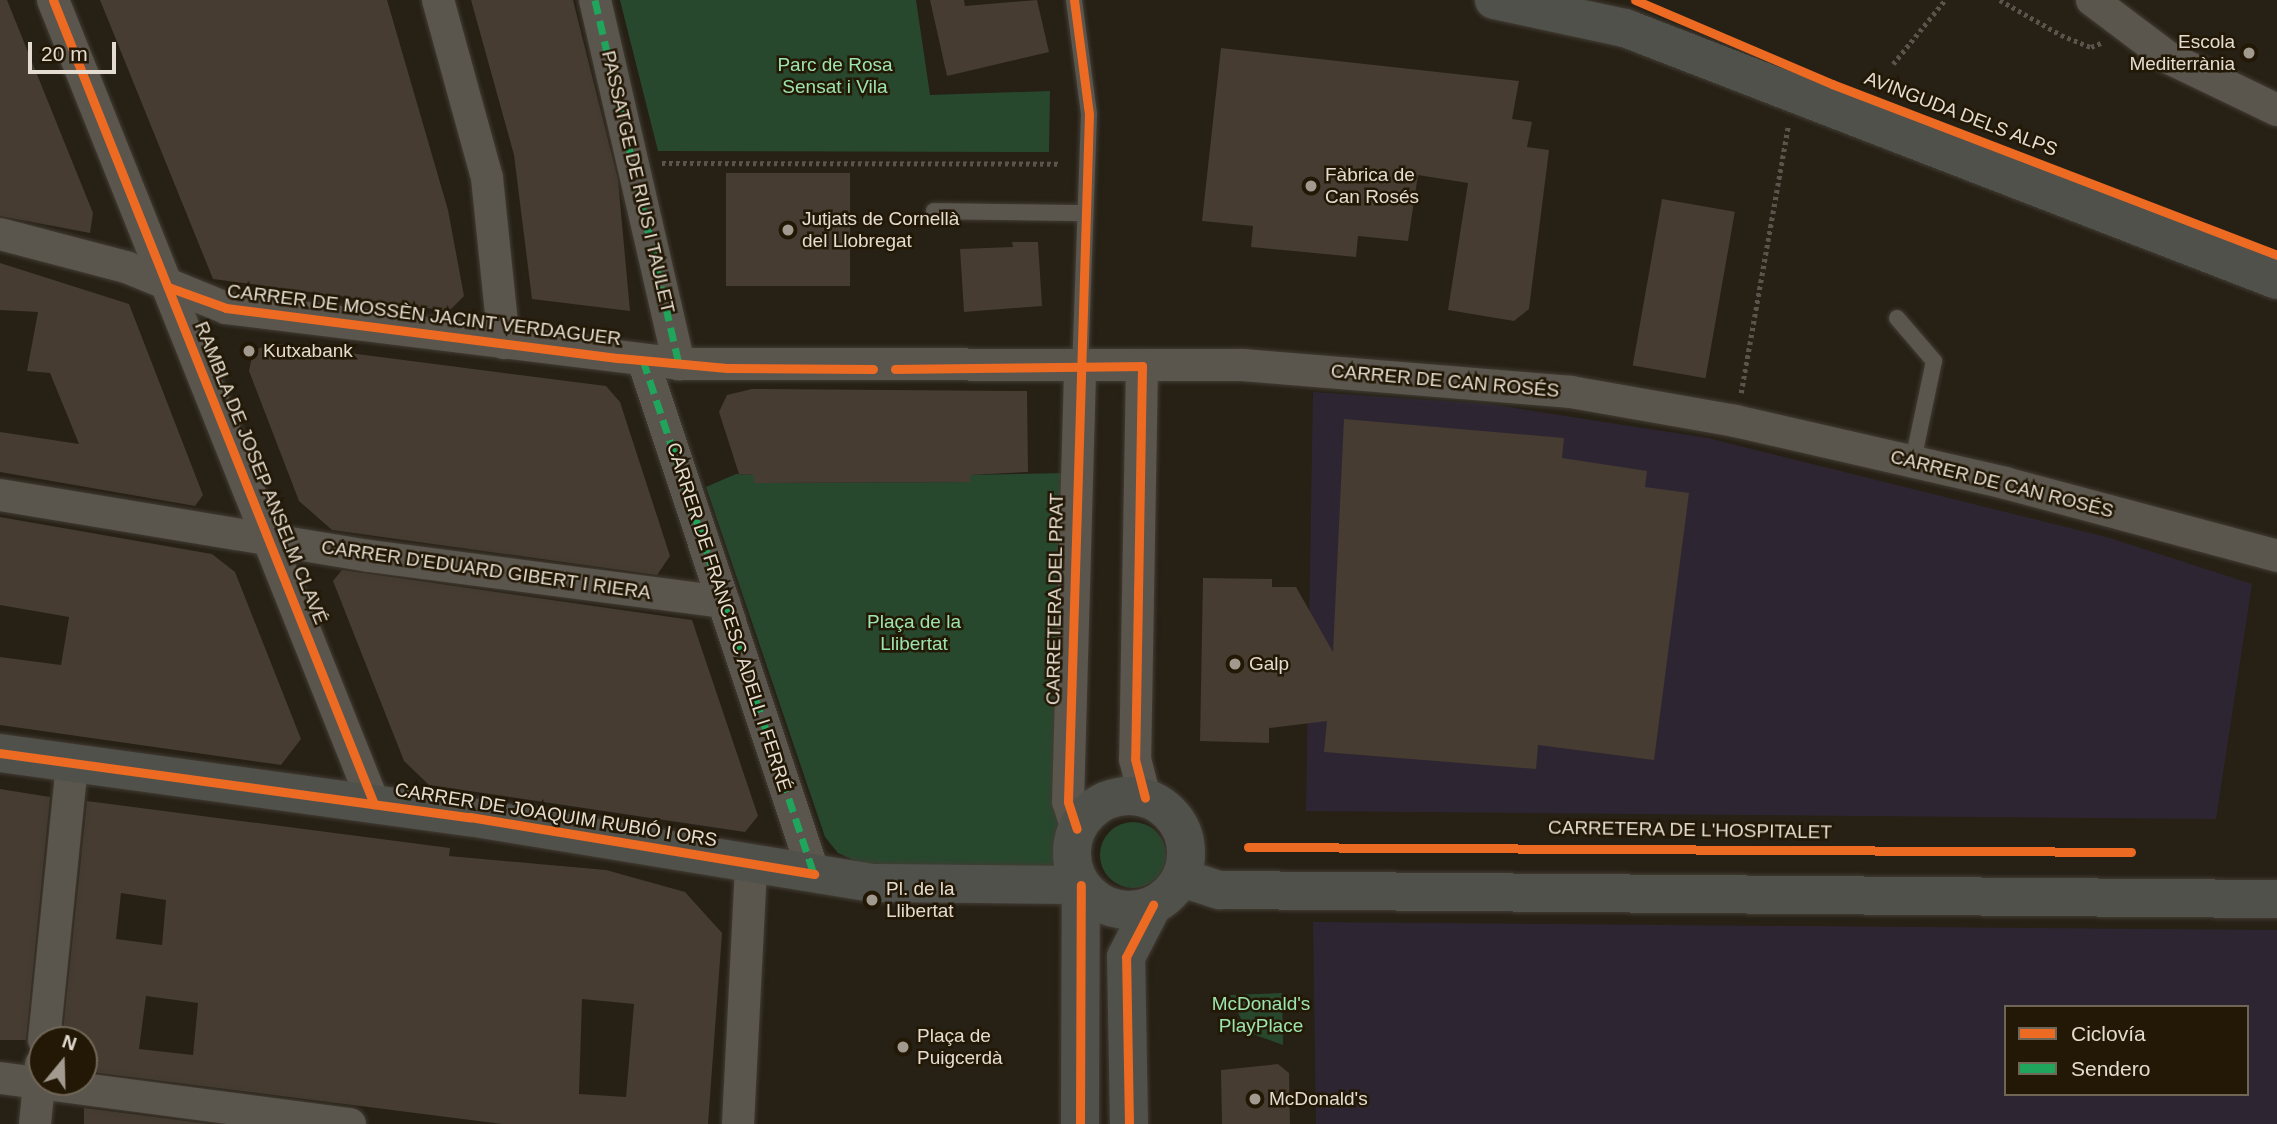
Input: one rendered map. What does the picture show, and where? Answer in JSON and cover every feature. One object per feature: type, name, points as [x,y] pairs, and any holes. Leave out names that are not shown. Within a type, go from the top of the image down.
[{"type":"street","name":"RAMBLA DE JOSEP ANSELM CLAVÉ","points":[[53,0],[374,804]]},
{"type":"street","points":[[438,0],[487,178],[504,343]]},
{"type":"street","name":"PASSATGE DE RIUS I TAULET","points":[[595,0],[637,163],[679,364]]},
{"type":"street","points":[[1494,0],[1625,28],[2277,280]]},
{"type":"street","points":[[2092,0],[2169,58],[2277,110]]},
{"type":"street","name":"CARRER DE MOSSÈN JACINT VERDAGUER","points":[[0,234],[126,267],[168,287],[226,308],[679,364]]},
{"type":"street","name":"CARRER DE FRANCESC ADELL I FERRÉ","points":[[643,360],[814,874]]},
{"type":"street","name":"CARRER DE CAN ROSÉS","points":[[679,364],[1080,368],[1243,365],[1493,381],[1735,421],[1913,461],[2277,556]]},
{"type":"street","points":[[1142,366],[1135,759],[1144,798]]},
{"type":"street","name":"CARRETERA DEL PRAT","points":[[1077,828],[1068,802],[1080,368]]},
{"type":"street","name":"CARRER D'EDUARD GIBERT I RIERA","points":[[0,495],[269,540],[724,602]]},
{"type":"street","name":"CARRER DE JOAQUIM RUBIÓ I ORS","points":[[0,753],[374,804],[874,883],[1081,885]]},
{"type":"street","points":[[45,1026],[72,763]]},
{"type":"street","points":[[1080,1124],[1081,885],[1073,859],[1077,828],[1086,814],[1110,797],[1144,798],[1161,805],[1183,833],[1182,878],[1153,905],[1126,957],[1129,1124]]},
{"type":"street","points":[[738,1124],[751,863]]},
{"type":"street","points":[[1182,878],[1220,890],[2277,899]]},
{"type":"street","points":[[1081,885],[1111,907],[1153,905]]},
{"type":"street","points":[[0,1078],[28,1072]]},
{"type":"street","points":[[98,1079],[350,1124]]},
{"type":"street","points":[[35,1124],[38,1096]]},
{"type":"lane","points":[[1074,0],[1088,80],[1080,368]]},
{"type":"lane","points":[[934,211],[1085,213]]},
{"type":"lane","points":[[1897,318],[1934,361],[1913,461]]},
{"type":"path","points":[[1893,64],[1945,0]]},
{"type":"path","points":[[2000,0],[2082,44],[2096,47],[2104,39]]},
{"type":"path","points":[[1740,398],[1787,133]]},
{"type":"path","points":[[637,163],[1058,164]]},
{"type":"shaded area","points":[[1313,392],[1489,404],[1708,438],[2110,538],[2252,584],[2216,819],[1306,811]]},
{"type":"shaded area","points":[[1313,922],[2277,930],[2277,1124],[1316,1124]]},
{"type":"green space","name":"Parc de Rosa Sensat i Vila","points":[[620,0],[916,0],[930,95],[1050,91],[1049,152],[658,151]]},
{"type":"green space","name":"Plaça de la Llibertat","points":[[1067,473],[1061,863],[1050,871],[920,868],[858,862],[838,853],[825,837],[706,487],[736,474],[754,475],[754,483],[970,482],[970,475]]},
{"type":"green space","points":[[1139,822],[1157,831],[1164,842],[1164,868],[1157,879],[1146,886],[1127,888],[1109,879],[1102,868],[1100,849],[1109,831],[1120,824]]},
{"type":"green space","name":"McDonald's PlayPlace","points":[[1282,993],[1283,1045],[1247,1032],[1230,995]]},
{"type":"building","points":[[0,0],[7,0],[93,213],[90,233],[0,216]]},
{"type":"building","points":[[100,0],[387,0],[448,210],[464,296],[449,311],[213,279]]},
{"type":"building","points":[[471,0],[573,0],[618,180],[630,311],[532,299],[514,155]]},
{"type":"building","points":[[930,0],[964,0],[965,6],[1037,0],[1049,52],[947,76]]},
{"type":"building","name":"Fàbrica de Can Rosés","points":[[1221,48],[1519,81],[1512,119],[1532,122],[1527,147],[1549,150],[1529,309],[1514,321],[1448,310],[1468,183],[1418,175],[1408,241],[1358,236],[1356,257],[1251,247],[1253,226],[1202,221]]},
{"type":"building","name":"Jutjats de Cornellà del Llobregat","points":[[726,173],[850,173],[850,286],[726,286]]},
{"type":"building","points":[[1662,199],[1735,212],[1706,378],[1633,365]]},
{"type":"building","points":[[1012,242],[1038,242],[1042,306],[964,312],[960,249],[1013,247]]},
{"type":"building","points":[[0,263],[129,304],[203,495],[195,506],[0,472],[0,432],[79,444],[50,373],[27,371],[38,312],[0,310]]},
{"type":"building","points":[[272,343],[606,386],[620,402],[670,556],[657,575],[332,530],[299,501],[249,371],[253,351]]},
{"type":"building","points":[[752,389],[1027,391],[1028,472],[970,475],[971,482],[754,483],[754,475],[739,474],[719,412],[727,395]]},
{"type":"building","points":[[1344,419],[1564,438],[1562,458],[1647,471],[1645,487],[1689,493],[1654,760],[1538,745],[1536,769],[1324,752],[1327,721],[1269,728],[1269,743],[1200,741],[1203,578],[1272,579],[1272,587],[1296,587],[1333,652]]},
{"type":"building","points":[[0,517],[212,554],[235,572],[301,739],[281,765],[0,725],[0,657],[61,665],[69,617],[0,605]]},
{"type":"building","points":[[342,570],[692,620],[758,816],[745,832],[429,785],[404,761],[333,581]]},
{"type":"building","points":[[0,789],[50,797],[26,1040],[0,1040]]},
{"type":"building","points":[[87,801],[450,848],[449,856],[606,870],[685,892],[722,933],[708,1124],[502,1124],[98,1073],[98,1026],[63,1026]],"holes":[[[121,893],[166,900],[162,945],[116,939]],[[146,996],[198,1003],[193,1055],[139,1049]],[[582,999],[634,1004],[626,1097],[579,1094]]]},
{"type":"building","name":"McDonald's","points":[[1278,1064],[1289,1073],[1290,1124],[1222,1124],[1221,1070]]},
{"type":"building","points":[[84,1108],[209,1124],[84,1124]]},
{"type":"marked path","points":[[595,0],[679,364]]},
{"type":"marked path","points":[[643,360],[814,874]]},
{"type":"cycle path","points":[[53,0],[374,804]]},
{"type":"cycle path","points":[[1074,0],[1089,114],[1068,802],[1077,829]]},
{"type":"cycle path","name":"AVINGUDA DELS ALPS","points":[[1635,0],[1832,84],[2277,255]]},
{"type":"cycle path","points":[[168,287],[226,308],[619,358],[727,368],[873,369]]},
{"type":"cycle path","points":[[895,369],[1142,366],[1135,759],[1145,798]]},
{"type":"cycle path","points":[[0,753],[470,817],[814,874]]},
{"type":"cycle path","name":"CARRETERA DE L'HOSPITALET","points":[[1248,847],[2131,852]]},
{"type":"cycle path","points":[[1080,1124],[1081,885]]},
{"type":"cycle path","points":[[1129,1124],[1126,957],[1153,905]]},
{"type":"place","name":"Escola Mediterrània","points":[[2249,53]]},
{"type":"place","name":"Fàbrica de Can Rosés","points":[[1311,186]]},
{"type":"place","name":"Jutjats de Cornellà del Llobregat","points":[[788,230]]},
{"type":"place","name":"Kutxabank","points":[[249,351]]},
{"type":"place","name":"Galp","points":[[1235,664]]},
{"type":"place","name":"Pl. de la Llibertat","points":[[872,900]]},
{"type":"place","name":"Plaça de Puigcerdà","points":[[903,1047]]},
{"type":"place","name":"McDonald's","points":[[1255,1099]]}]
